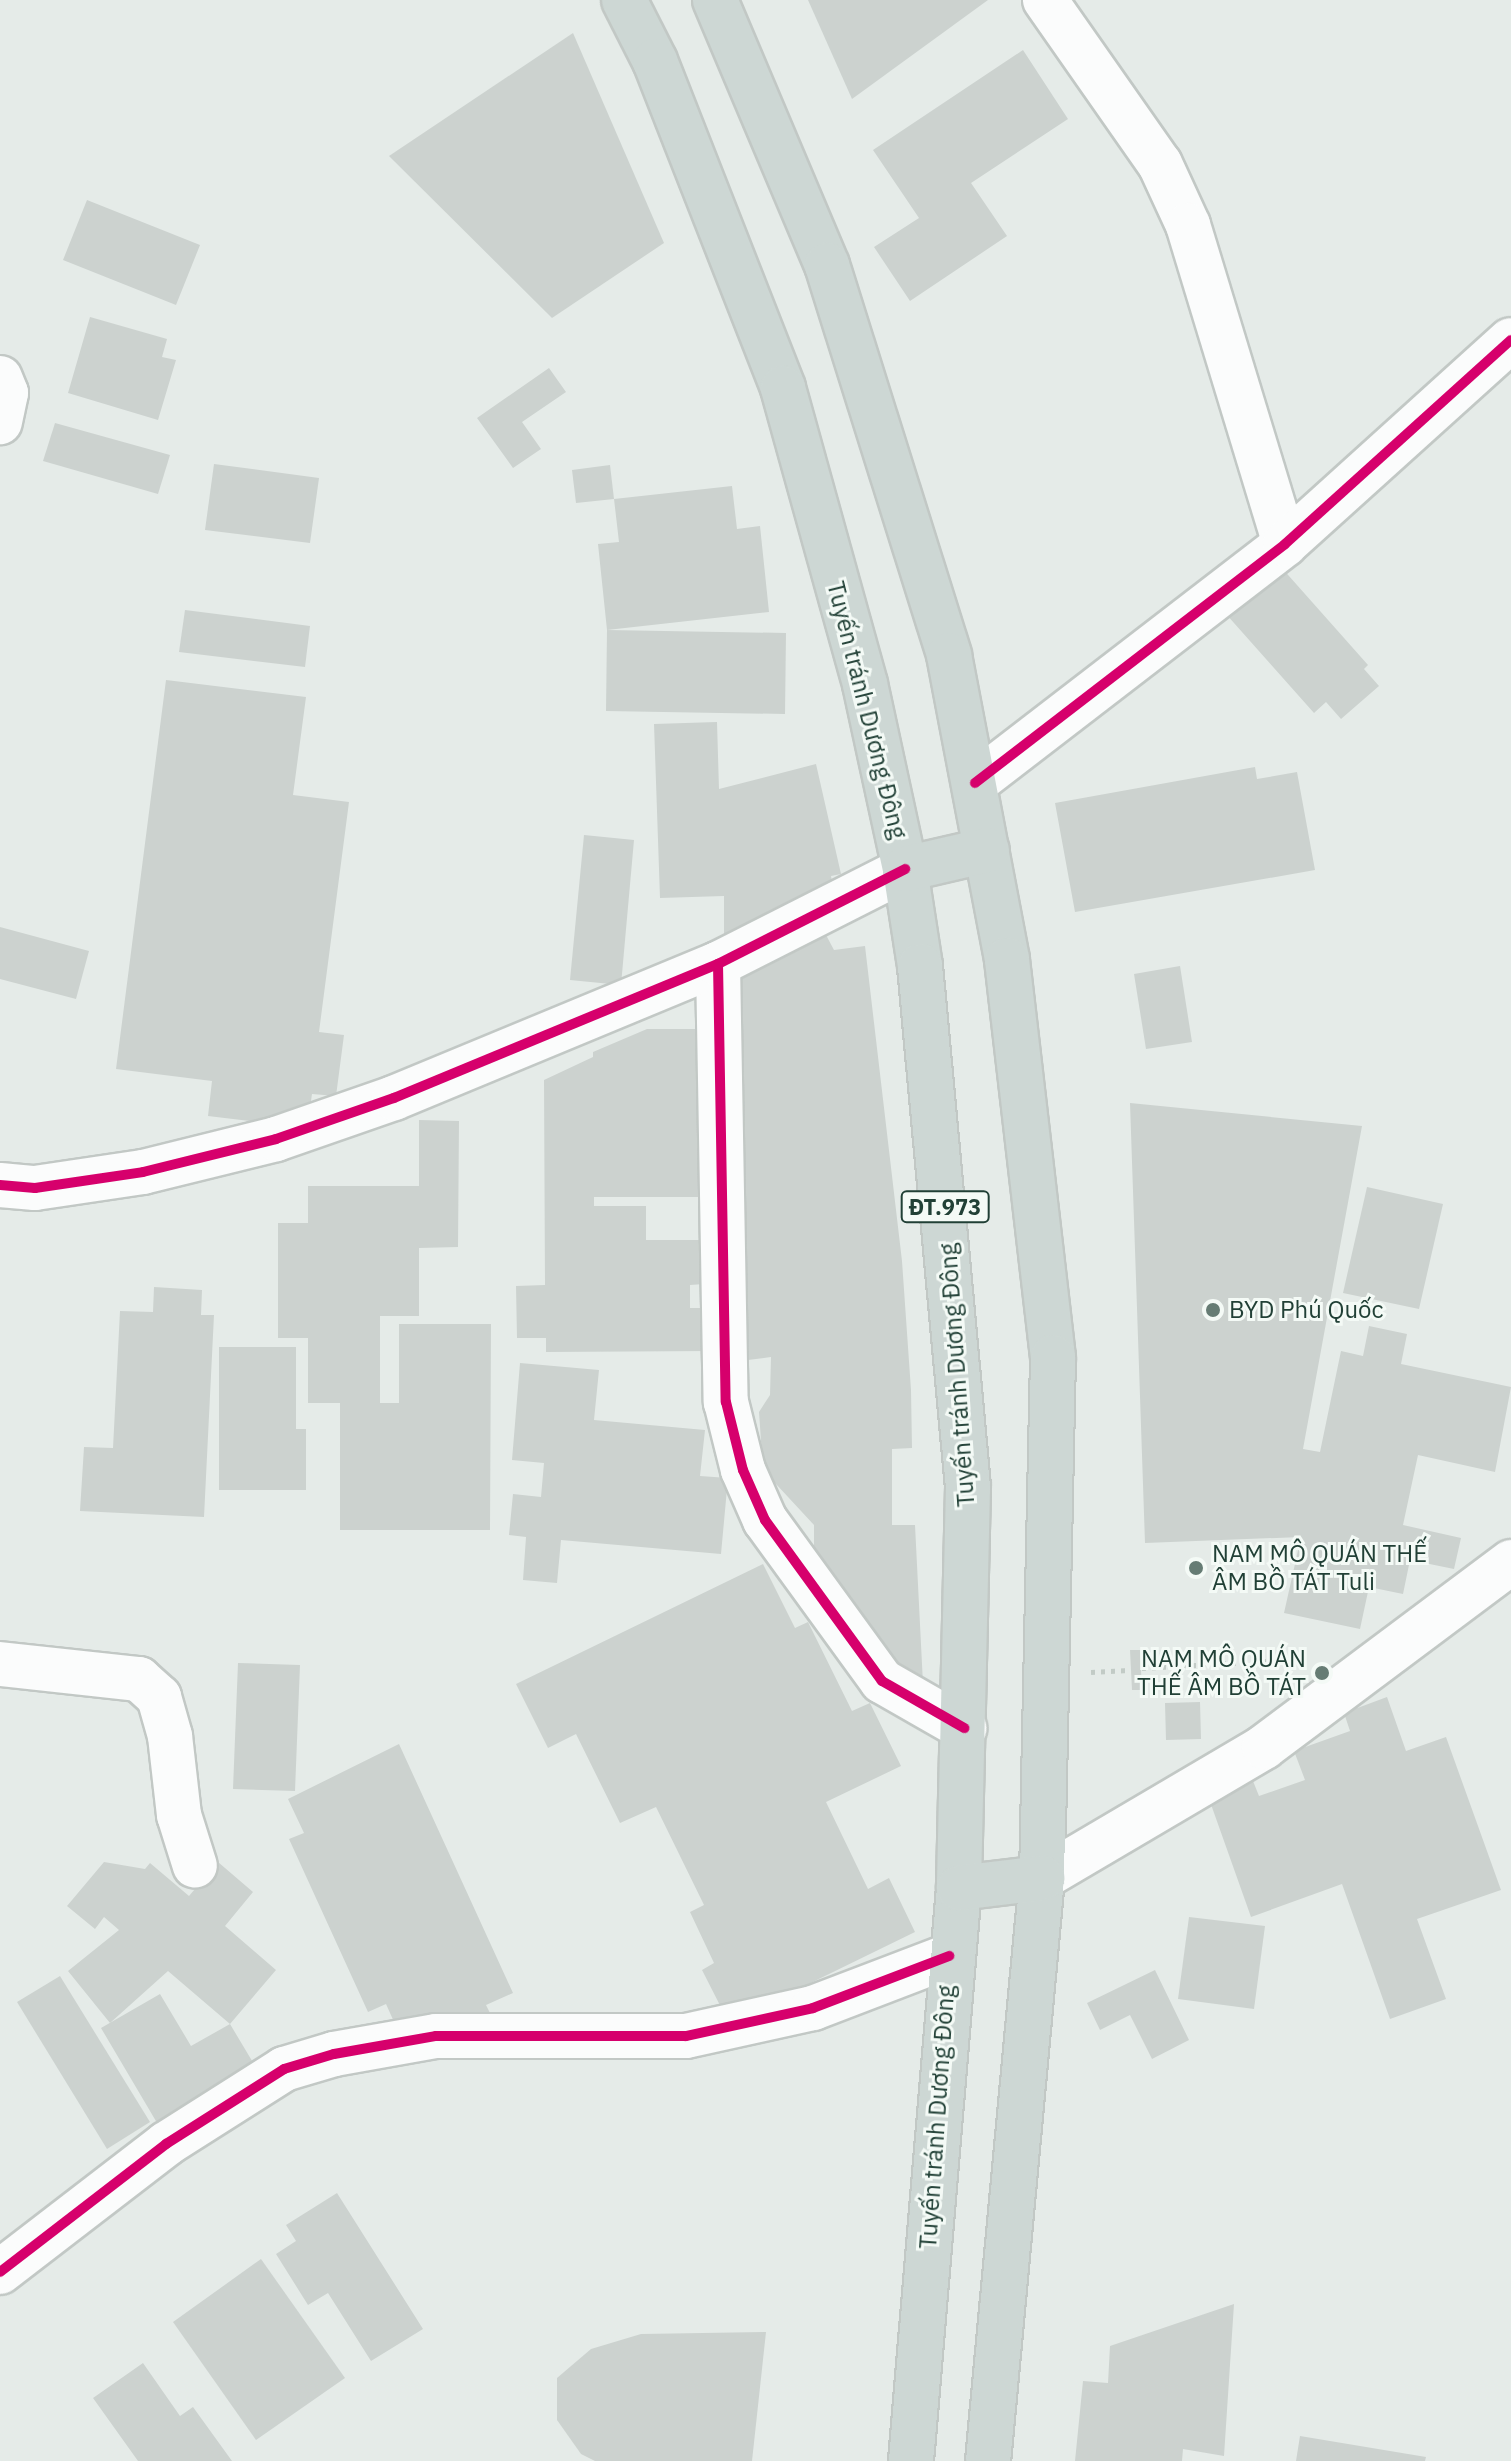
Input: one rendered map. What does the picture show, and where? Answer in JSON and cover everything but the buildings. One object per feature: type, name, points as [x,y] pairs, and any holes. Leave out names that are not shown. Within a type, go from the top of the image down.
[{"type":"main road","name":"Tuyến tránh Dương Đông","points":[[624,0],[655,61],[783,388],[865,684],[905,869],[945,1211],[968,1487],[964,1728],[959,1888],[949,1956],[911,2461]]},
{"type":"main road","points":[[715,0],[827,265],[949,655],[1007,960],[1053,1357],[1042,1878],[988,2461]]},
{"type":"main road","points":[[905,869],[987,850]]},
{"type":"main road","points":[[959,1888],[1042,1878]]},
{"type":"street","points":[[1045,0],[1160,164],[1188,225],[1285,544]]},
{"type":"street","points":[[975,783],[1285,544],[1511,340]]},
{"type":"street","points":[[0,378],[6,393],[0,422]]},
{"type":"street","points":[[0,1185],[35,1188],[143,1172],[276,1139],[394,1098],[718,964],[905,869]]},
{"type":"street","points":[[718,964],[726,1402],[743,1470],[765,1520],[882,1681],[964,1728]]},
{"type":"street","points":[[1042,1878],[1264,1747],[1511,1562]]},
{"type":"street","points":[[0,1664],[139,1679],[159,1697],[170,1736],[179,1815],[195,1866]]},
{"type":"street","points":[[0,2272],[166,2144],[284,2069],[334,2054],[436,2036],[699,2034],[813,2008],[949,1956]]},
{"type":"path","points":[[1142,1668],[1268,1661]]},
{"type":"cycle path","points":[[975,783],[1285,544],[1511,340]]},
{"type":"cycle path","points":[[0,1185],[35,1188],[143,1172],[276,1139],[394,1098],[718,964],[905,869]]},
{"type":"cycle path","points":[[718,964],[726,1402],[743,1470],[765,1520],[882,1681],[964,1728]]},
{"type":"cycle path","points":[[0,2272],[166,2144],[284,2069],[334,2054],[436,2036],[686,2036],[813,2008],[949,1956]]},
{"type":"place","name":"BYD Phú Quốc","points":[[1213,1310]]},
{"type":"place","name":"NAM MÔ QUÁN THẾ ÂM BỒ TÁT Tuli","points":[[1196,1568]]},
{"type":"place","name":"NAM MÔ QUÁN THẾ ÂM BỒ TÁT","points":[[1322,1673]]}]
